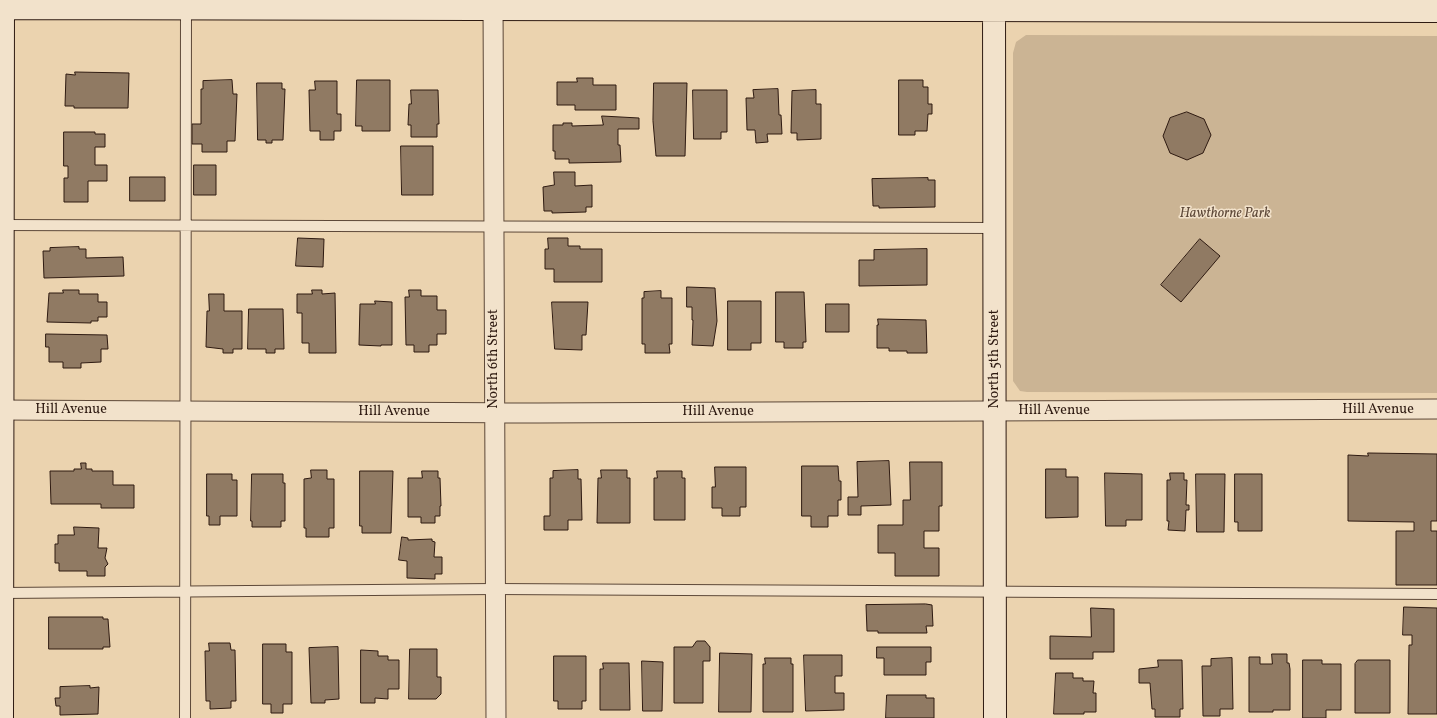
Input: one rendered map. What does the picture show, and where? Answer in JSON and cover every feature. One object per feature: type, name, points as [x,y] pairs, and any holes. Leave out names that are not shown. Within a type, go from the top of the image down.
[{"type":"street","points":[[2,718],[2,6],[186,4],[994,5],[1437,11]]},
{"type":"street","name":"North 6th Street","points":[[493,5],[493,413],[496,718]]},
{"type":"street","name":"North 5th Street","points":[[994,5],[995,718]]},
{"type":"street","name":"Hill Avenue","points":[[1,410],[493,413],[1437,409]]},
{"type":"lane","points":[[185,718],[186,4]]},
{"type":"lane","points":[[2,225],[995,228]]},
{"type":"lane","points":[[2,593],[495,589],[1437,594]]},
{"type":"green space","name":"Hawthorne Park","points":[[1026,35],[1437,36],[1437,393],[1020,391],[1013,381],[1013,53],[1016,42]]},
{"type":"building","points":[[75,72],[129,73],[128,108],[74,108],[74,106],[65,106],[66,74],[75,75]]},
{"type":"building","points":[[577,78],[593,78],[593,85],[616,85],[616,110],[575,110],[575,105],[557,105],[557,82],[577,82]]},
{"type":"building","points":[[232,80],[233,94],[237,94],[235,141],[227,141],[227,152],[202,152],[202,144],[192,144],[192,124],[201,124],[201,89],[203,89],[203,81]]},
{"type":"building","points":[[357,80],[390,80],[390,131],[362,131],[362,126],[356,126]]},
{"type":"building","points":[[899,80],[923,80],[923,87],[928,87],[928,104],[932,104],[932,114],[928,114],[927,131],[915,131],[915,135],[899,135]]},
{"type":"building","points":[[315,81],[337,81],[337,114],[341,114],[341,131],[334,131],[334,140],[320,140],[320,131],[310,131],[309,90],[315,90]]},
{"type":"building","points":[[257,83],[282,83],[282,89],[285,89],[283,140],[272,140],[272,143],[266,143],[266,140],[258,140]]},
{"type":"building","points":[[654,83],[687,83],[685,156],[656,156],[653,121]]},
{"type":"building","points":[[778,89],[779,115],[781,115],[782,134],[767,134],[768,142],[756,143],[755,130],[747,130],[746,98],[754,98],[753,90]]},
{"type":"building","points":[[411,90],[438,90],[439,124],[437,124],[437,137],[411,137],[411,125],[408,125]]},
{"type":"building","points":[[693,90],[727,90],[727,132],[721,132],[721,139],[694,139]]},
{"type":"building","points":[[816,90],[816,104],[821,104],[821,139],[797,140],[797,133],[791,133],[792,91]]},
{"type":"building","points":[[1187,112],[1204,119],[1211,135],[1203,153],[1187,160],[1170,153],[1163,136],[1170,118]]},
{"type":"building","points":[[602,116],[639,118],[639,129],[618,129],[618,145],[620,145],[621,162],[569,163],[569,159],[555,159],[555,151],[553,151],[553,125],[572,123],[572,126],[603,125]]},
{"type":"building","points":[[64,132],[95,132],[95,134],[105,134],[105,147],[95,147],[95,165],[107,165],[107,181],[88,181],[88,202],[64,202],[64,178],[68,178],[68,166],[64,166]]},
{"type":"building","points":[[401,146],[433,146],[433,195],[402,195]]},
{"type":"building","points":[[194,165],[216,165],[216,195],[194,195]]},
{"type":"building","points":[[554,172],[575,172],[575,186],[592,185],[592,207],[586,207],[586,212],[552,213],[552,211],[544,211],[543,187],[554,185]]},
{"type":"building","points":[[130,177],[165,177],[165,201],[130,201]]},
{"type":"building","points":[[928,178],[928,180],[935,180],[935,207],[879,208],[879,206],[873,206],[872,179]]},
{"type":"building","points":[[298,238],[324,239],[323,267],[296,266]]},
{"type":"building","points":[[548,238],[568,238],[568,246],[580,246],[580,249],[602,249],[602,282],[554,282],[554,269],[545,269],[545,249],[548,249]]},
{"type":"building","points":[[1200,239],[1220,256],[1181,302],[1161,285]]},
{"type":"building","points":[[79,247],[79,249],[86,249],[86,258],[123,257],[124,276],[44,278],[43,251],[50,251],[50,248]]},
{"type":"building","points":[[927,249],[927,285],[859,286],[859,260],[874,260],[874,250]]},
{"type":"building","points":[[687,287],[715,288],[717,321],[713,346],[692,345],[692,307],[687,307]]},
{"type":"building","points":[[63,290],[79,290],[79,294],[98,294],[98,302],[107,302],[107,317],[98,317],[98,321],[91,321],[91,323],[47,322],[49,293],[63,293]]},
{"type":"building","points":[[312,290],[322,290],[322,294],[335,293],[336,353],[309,353],[309,343],[302,343],[302,313],[297,313],[297,294],[312,294]]},
{"type":"building","points":[[409,290],[421,290],[421,296],[437,296],[437,310],[446,310],[446,334],[437,334],[437,345],[429,345],[429,352],[414,352],[414,345],[406,345],[405,297],[409,297]]},
{"type":"building","points":[[661,291],[661,298],[672,298],[672,344],[669,344],[670,353],[645,353],[645,344],[642,344],[642,298],[644,298],[644,292]]},
{"type":"building","points":[[776,292],[804,292],[806,342],[803,342],[803,348],[784,348],[784,342],[776,342]]},
{"type":"building","points":[[209,294],[224,294],[224,311],[242,311],[242,349],[233,349],[233,353],[223,353],[223,349],[206,347]]},
{"type":"building","points":[[375,301],[392,302],[392,345],[359,345],[360,304],[375,304]]},
{"type":"building","points":[[728,301],[761,301],[761,343],[751,343],[751,350],[728,350]]},
{"type":"building","points":[[552,302],[588,302],[586,335],[582,335],[582,350],[555,349]]},
{"type":"building","points":[[826,304],[849,304],[849,332],[826,332]]},
{"type":"building","points":[[249,309],[283,309],[284,349],[275,349],[275,353],[266,353],[266,349],[248,349]]},
{"type":"building","points":[[878,319],[926,320],[927,353],[907,353],[907,351],[889,351],[889,348],[877,348]]},
{"type":"building","points":[[46,334],[107,335],[108,349],[101,349],[101,362],[81,363],[81,368],[63,368],[63,362],[49,362],[49,347],[46,347]]},
{"type":"building","points":[[1368,453],[1437,454],[1437,521],[1431,521],[1431,531],[1437,531],[1437,585],[1396,585],[1396,531],[1414,531],[1414,522],[1348,521],[1348,455],[1368,456]]},
{"type":"building","points":[[889,461],[891,505],[861,506],[861,515],[848,515],[848,497],[858,497],[857,462]]},
{"type":"building","points":[[910,462],[942,462],[942,506],[939,506],[939,531],[924,531],[924,548],[939,548],[939,576],[895,576],[895,553],[878,553],[878,525],[903,525],[903,500],[910,500]]},
{"type":"building","points":[[81,463],[86,463],[86,469],[92,469],[92,471],[113,471],[113,485],[134,485],[134,508],[101,508],[101,504],[51,504],[50,471],[74,471],[74,469],[81,469]]},
{"type":"building","points":[[802,466],[838,466],[839,481],[841,481],[841,500],[838,500],[838,516],[828,516],[828,527],[811,527],[811,516],[802,516]]},
{"type":"building","points":[[715,467],[746,467],[746,507],[740,507],[740,516],[722,516],[722,508],[712,508],[712,487],[715,487]]},
{"type":"building","points":[[1046,469],[1066,469],[1066,477],[1078,477],[1078,517],[1046,518]]},
{"type":"building","points":[[311,470],[327,470],[327,479],[334,479],[334,528],[329,528],[329,537],[306,537],[306,528],[304,528],[304,479],[311,478]]},
{"type":"building","points":[[578,470],[578,479],[581,479],[582,520],[568,520],[568,530],[544,530],[544,516],[550,516],[550,478],[553,478],[553,471]]},
{"type":"building","points":[[601,470],[627,470],[627,478],[630,478],[630,523],[597,523],[598,478],[601,478]]},
{"type":"building","points":[[360,471],[393,471],[391,533],[362,533],[362,526],[360,526]]},
{"type":"building","points":[[422,471],[438,471],[438,478],[440,478],[440,516],[435,516],[435,523],[421,523],[421,517],[408,517],[408,478],[422,478]]},
{"type":"building","points":[[657,471],[682,471],[682,478],[685,478],[685,520],[654,520],[654,478],[657,478]]},
{"type":"building","points":[[1105,473],[1142,474],[1142,520],[1126,520],[1126,526],[1106,526]]},
{"type":"building","points":[[1170,473],[1184,473],[1184,480],[1187,480],[1186,505],[1189,505],[1189,510],[1186,510],[1185,531],[1168,530],[1167,480],[1170,480]]},
{"type":"building","points":[[207,474],[232,474],[232,480],[237,480],[237,516],[220,516],[220,525],[209,525],[209,516],[207,516]]},
{"type":"building","points":[[252,474],[283,474],[283,483],[285,483],[285,521],[281,521],[281,527],[252,527]]},
{"type":"building","points":[[1196,474],[1225,474],[1224,532],[1197,532]]},
{"type":"building","points":[[1235,474],[1262,474],[1262,531],[1238,531],[1238,522],[1235,522]]},
{"type":"building","points":[[74,527],[99,528],[98,548],[107,548],[105,558],[108,564],[105,567],[105,576],[87,576],[87,571],[59,571],[59,563],[55,563],[55,544],[58,544],[58,535],[74,535]]},
{"type":"building","points":[[402,537],[408,538],[408,540],[432,539],[432,541],[435,542],[434,557],[442,557],[442,574],[435,574],[435,579],[407,578],[407,561],[399,560]]},
{"type":"building","points":[[866,605],[932,605],[933,626],[926,626],[927,633],[878,633],[878,631],[867,631]]},
{"type":"building","points":[[1404,607],[1437,608],[1437,714],[1408,714],[1409,645],[1412,645],[1412,635],[1403,635]]},
{"type":"building","points":[[1091,608],[1114,609],[1114,652],[1093,652],[1093,659],[1050,659],[1050,636],[1091,637]]},
{"type":"building","points":[[49,617],[103,617],[103,619],[108,619],[110,647],[103,647],[103,649],[49,649]]},
{"type":"building","points":[[697,641],[705,641],[710,647],[710,661],[703,661],[703,703],[674,703],[674,647],[692,647]]},
{"type":"building","points":[[209,643],[230,643],[231,650],[235,650],[236,701],[231,701],[231,708],[210,709],[210,701],[206,701],[205,651],[209,651]]},
{"type":"building","points":[[263,644],[286,644],[286,652],[292,652],[292,704],[283,704],[283,713],[271,713],[271,704],[263,704]]},
{"type":"building","points":[[338,647],[339,699],[325,700],[325,703],[311,703],[309,648]]},
{"type":"building","points":[[877,647],[931,647],[931,662],[926,662],[926,675],[884,675],[884,658],[877,658]]},
{"type":"building","points":[[410,649],[437,649],[437,677],[441,677],[441,694],[436,699],[409,699]]},
{"type":"building","points":[[361,650],[378,651],[378,656],[388,656],[388,660],[399,660],[399,689],[388,689],[388,699],[375,698],[375,703],[361,703]]},
{"type":"building","points":[[720,653],[752,654],[751,712],[719,712]]},
{"type":"building","points":[[1272,654],[1287,654],[1287,663],[1289,663],[1290,669],[1290,710],[1249,712],[1249,657],[1260,657],[1260,664],[1272,664]]},
{"type":"building","points":[[804,655],[842,655],[842,676],[835,676],[835,693],[844,693],[844,710],[806,711]]},
{"type":"building","points":[[554,656],[586,656],[586,701],[582,701],[582,709],[558,709],[558,701],[554,701]]},
{"type":"building","points":[[765,658],[791,658],[791,664],[793,664],[793,712],[763,712],[763,664],[765,664]]},
{"type":"building","points":[[1232,658],[1233,709],[1220,709],[1220,716],[1203,716],[1202,666],[1211,666],[1211,659]]},
{"type":"building","points":[[1158,660],[1182,660],[1183,709],[1180,709],[1180,717],[1155,717],[1155,709],[1152,709],[1150,683],[1139,683],[1139,669],[1158,667]]},
{"type":"building","points":[[1303,660],[1322,660],[1322,664],[1341,664],[1341,710],[1326,710],[1326,718],[1303,718]]},
{"type":"building","points":[[1358,660],[1390,660],[1390,713],[1355,713],[1355,664]]},
{"type":"building","points":[[642,661],[663,662],[662,711],[643,711]]},
{"type":"building","points":[[603,663],[629,663],[630,710],[600,710],[600,669],[603,669]]},
{"type":"building","points":[[1056,673],[1073,673],[1073,678],[1083,678],[1083,681],[1094,681],[1093,693],[1096,693],[1096,712],[1084,712],[1084,714],[1054,714]]},
{"type":"building","points":[[90,686],[90,688],[99,687],[98,714],[60,715],[60,706],[56,706],[55,698],[60,698],[60,687]]},
{"type":"building","points":[[887,695],[926,695],[926,698],[934,698],[934,718],[886,718]]}]
